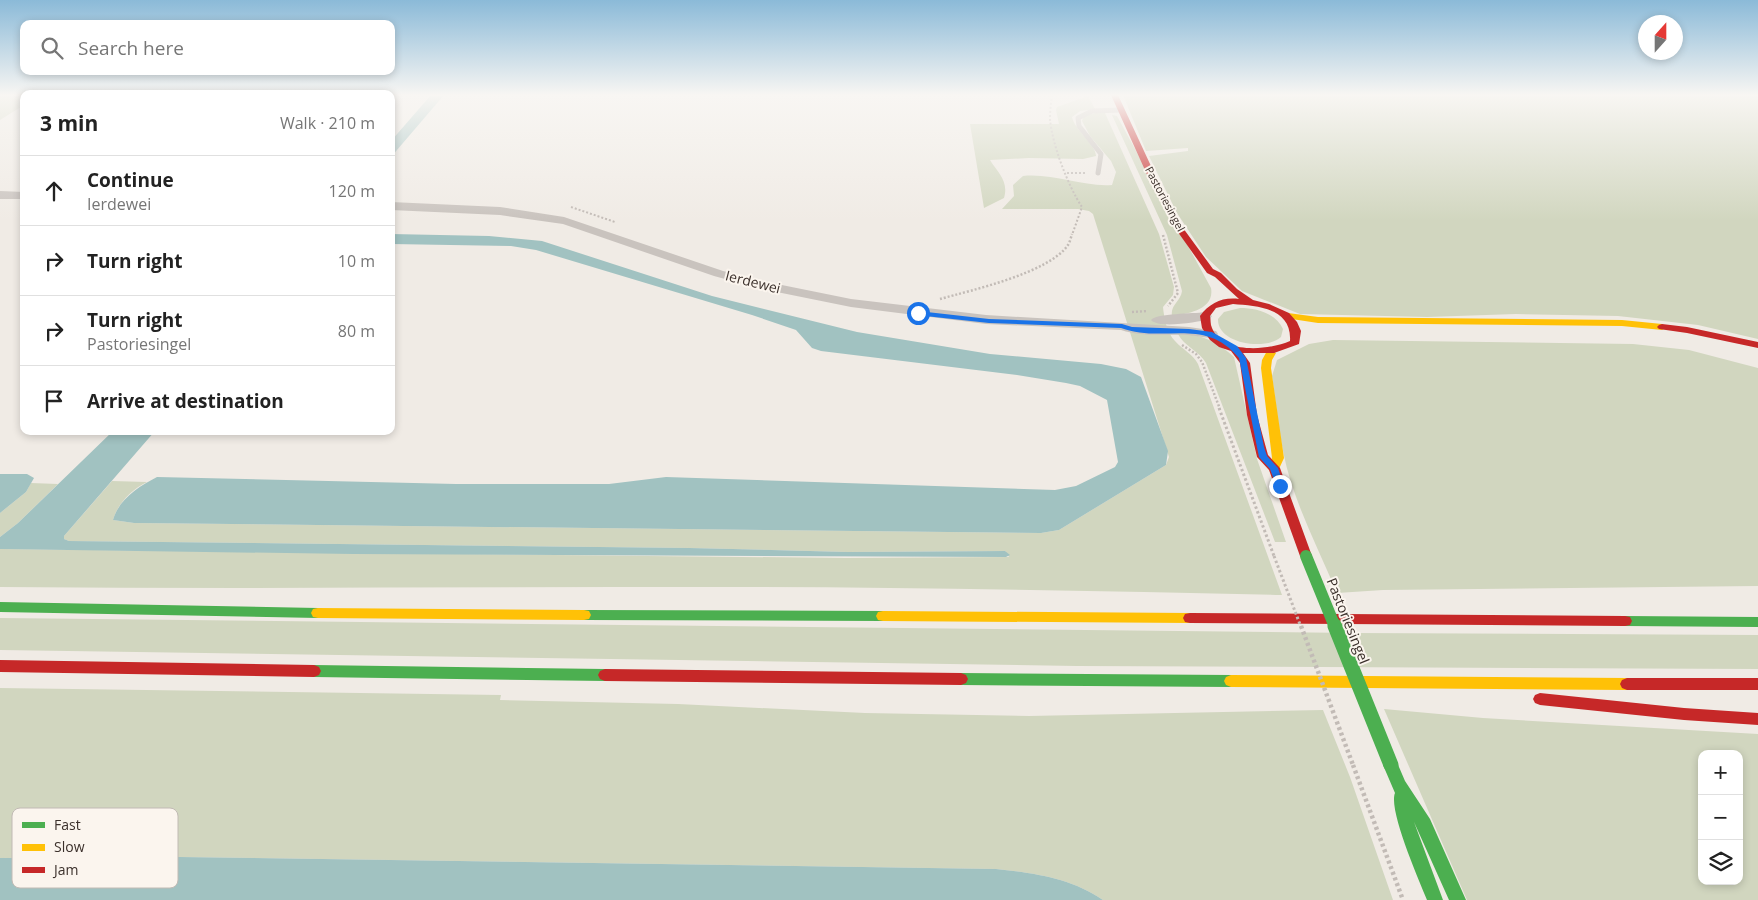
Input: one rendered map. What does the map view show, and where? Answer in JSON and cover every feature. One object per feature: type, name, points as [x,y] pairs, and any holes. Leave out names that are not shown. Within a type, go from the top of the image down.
[{"type":"main road","name":"Pastoriesingel","points":[[1134,137],[1179,228],[1210,271],[1218,274],[1234,291],[1249,301]]},
{"type":"main road","name":"Pastoriesingel","points":[[1210,271],[1208,275],[1217,295]]},
{"type":"main road","points":[[1288,316],[1301,336],[1290,346],[1271,353],[1234,348],[1212,334],[1206,325],[1205,316],[1217,295],[1233,301],[1249,301],[1270,307],[1288,316],[1318,320],[1622,323],[1687,330],[1758,345]]},
{"type":"main road","points":[[1420,333],[1585,333],[1631,335],[1699,344],[1720,349]]},
{"type":"main road","name":"Pastoriesingel","points":[[1234,348],[1245,363],[1252,415],[1263,457],[1274,468],[1306,556],[1399,785]]},
{"type":"main road","name":"Pastoriesingel","points":[[1271,353],[1267,360],[1266,368],[1278,458],[1274,468]]},
{"type":"main road","points":[[0,608],[339,613],[1480,622],[1758,622]]},
{"type":"main road","points":[[1480,622],[1669,610]]},
{"type":"main road","points":[[0,666],[574,675],[1398,683],[1758,684]]},
{"type":"main road","points":[[1398,683],[1507,695]]},
{"type":"main road","points":[[1527,697],[1684,714],[1758,719]]},
{"type":"main road","points":[[1399,785],[1407,827],[1435,900]]},
{"type":"main road","points":[[1399,785],[1424,824],[1458,900]]},
{"type":"street","points":[[0,195],[20,196]]},
{"type":"street","name":"Ierdewei","points":[[395,206],[481,209],[550,218],[590,229],[674,260],[719,274],[843,302],[989,321],[1122,326],[1131,329],[1189,331],[1212,334]]},
{"type":"street","name":"Ierdewei","points":[[1122,326],[1129,322],[1190,319],[1205,316]]},
{"type":"lane","points":[[1088,137],[1101,154],[1098,173]]},
{"type":"path","points":[[938,301],[956,294],[1010,280],[1047,262],[1064,250],[1072,238],[1082,207],[1072,192],[1054,137]]},
{"type":"path","points":[[1067,173],[1098,173]]},
{"type":"path","points":[[569,207],[596,214],[615,222]]},
{"type":"path","points":[[1161,230],[1178,293],[1166,310]]},
{"type":"path","points":[[1128,312],[1155,311]]},
{"type":"path","points":[[1178,341],[1196,354],[1202,362],[1403,900]]},
{"type":"green space","points":[[972,137],[1085,137],[1093,147],[1096,156],[1083,159],[1029,158],[990,160],[1004,182],[1005,192],[1004,198],[984,208]]},
{"type":"green space","points":[[1091,137],[1116,137],[1159,234],[1174,287],[1173,295],[1163,307],[1166,325],[1172,338],[1198,364],[1282,595],[792,587],[0,587],[0,549],[846,558],[1009,557],[1005,551],[848,552],[690,548],[69,541],[64,539],[64,536],[112,481],[147,482],[126,498],[118,508],[113,520],[134,523],[1041,533],[1059,530],[1166,465],[1169,457],[1093,214],[1089,211],[1078,209],[1002,209],[1014,196],[1013,185],[1023,176],[1045,176],[1090,184],[1112,185],[1116,172],[1111,161]]},
{"type":"green space","points":[[1122,137],[1128,137],[1211,288],[1209,301],[1199,310],[1172,316],[1173,309],[1182,291],[1167,235]]},
{"type":"green space","points":[[1140,137],[1758,137],[1758,339],[1698,325],[1618,316],[1516,314],[1427,317],[1300,314],[1242,291],[1206,257],[1177,213],[1149,156],[1188,151],[1188,148],[1146,151]]},
{"type":"green space","points":[[1240,308],[1259,310],[1271,315],[1283,329],[1281,337],[1265,344],[1254,344],[1244,343],[1225,334],[1220,328],[1218,319],[1224,312]]},
{"type":"green space","points":[[1178,334],[1194,335],[1208,339],[1234,357],[1257,459],[1286,542],[1275,542],[1206,363]]},
{"type":"green space","points":[[1333,340],[1633,344],[1689,350],[1758,368],[1758,586],[1383,590],[1337,593],[1306,522],[1290,479],[1281,441],[1272,376],[1277,360],[1309,344]]},
{"type":"green space","points":[[31,483],[58,484],[18,523],[0,537],[0,513],[26,492]]},
{"type":"green space","points":[[0,618],[1352,633],[1758,635],[1758,669],[1077,666],[0,650]]},
{"type":"green space","points":[[0,688],[501,695],[500,700],[678,704],[865,713],[1029,716],[1323,710],[1350,777],[1393,900],[1103,900],[1078,886],[1065,882],[1024,872],[996,869],[178,857],[178,808],[12,808],[12,858],[0,858]]},
{"type":"green space","points":[[1384,709],[1483,718],[1758,734],[1758,900],[1467,900]]},
{"type":"water","points":[[395,137],[408,137],[395,152]]},
{"type":"water","points":[[395,234],[489,236],[542,241],[712,296],[857,332],[990,354],[1101,364],[1126,369],[1141,377],[1168,451],[1166,465],[1059,530],[1041,533],[134,523],[113,520],[120,506],[130,494],[157,477],[456,484],[609,484],[666,477],[1055,490],[1076,486],[1115,467],[1118,462],[1107,400],[1080,386],[1017,375],[821,351],[812,348],[796,330],[752,315],[536,250],[511,246],[395,244]]},
{"type":"water","points":[[109,435],[152,435],[64,536],[64,539],[69,541],[690,548],[848,552],[1005,551],[1010,555],[1006,557],[353,554],[0,549],[0,537],[18,523]]},
{"type":"water","points":[[0,474],[27,474],[34,478],[26,492],[0,513]]},
{"type":"water","points":[[178,857],[996,869],[1024,872],[1065,882],[1078,886],[1103,900],[0,900],[0,858],[12,858],[12,888],[178,888]]},
{"type":"traffic: fast","points":[[1306,556],[1391,765]]},
{"type":"traffic: fast","points":[[0,607],[318,613]]},
{"type":"traffic: fast","points":[[584,615],[883,616]]},
{"type":"traffic: fast","points":[[1625,621],[1758,622]]},
{"type":"traffic: fast","points":[[314,671],[605,675]]},
{"type":"traffic: fast","points":[[961,679],[1231,681]]},
{"type":"traffic: fast","points":[[1391,765],[1399,785],[1424,824],[1458,900]]},
{"type":"traffic: fast","points":[[1401,798],[1407,827],[1435,900]]},
{"type":"traffic: slow","points":[[1288,316],[1318,320],[1622,323],[1662,327]]},
{"type":"traffic: slow","points":[[1271,353],[1267,360],[1266,368],[1278,458],[1274,468]]},
{"type":"traffic: slow","points":[[318,613],[584,615]]},
{"type":"traffic: slow","points":[[883,616],[1190,618]]},
{"type":"traffic: slow","points":[[1231,681],[1627,684]]},
{"type":"traffic: jam","points":[[1134,137],[1179,228],[1210,271],[1218,275],[1234,291],[1249,301]]},
{"type":"traffic: jam","points":[[1233,301],[1254,303],[1276,309],[1292,322],[1296,331],[1295,342],[1274,350],[1247,351],[1234,349],[1213,338],[1207,328],[1205,316],[1213,306],[1233,301]]},
{"type":"traffic: jam","points":[[1662,327],[1687,330],[1758,345]]},
{"type":"traffic: jam","points":[[1234,348],[1245,363],[1252,415],[1263,457],[1274,468],[1306,556]]},
{"type":"traffic: jam","points":[[1190,618],[1625,621]]},
{"type":"traffic: jam","points":[[0,666],[314,671]]},
{"type":"traffic: jam","points":[[605,675],[961,679]]},
{"type":"traffic: jam","points":[[1627,684],[1758,684]]},
{"type":"traffic: jam","points":[[1540,699],[1684,714],[1758,719]]},
{"type":"route","points":[[918,313],[989,321],[1122,326],[1131,329],[1189,331],[1212,334],[1234,348],[1243,358],[1252,415],[1260,447],[1263,457],[1274,468],[1280,486]]}]
